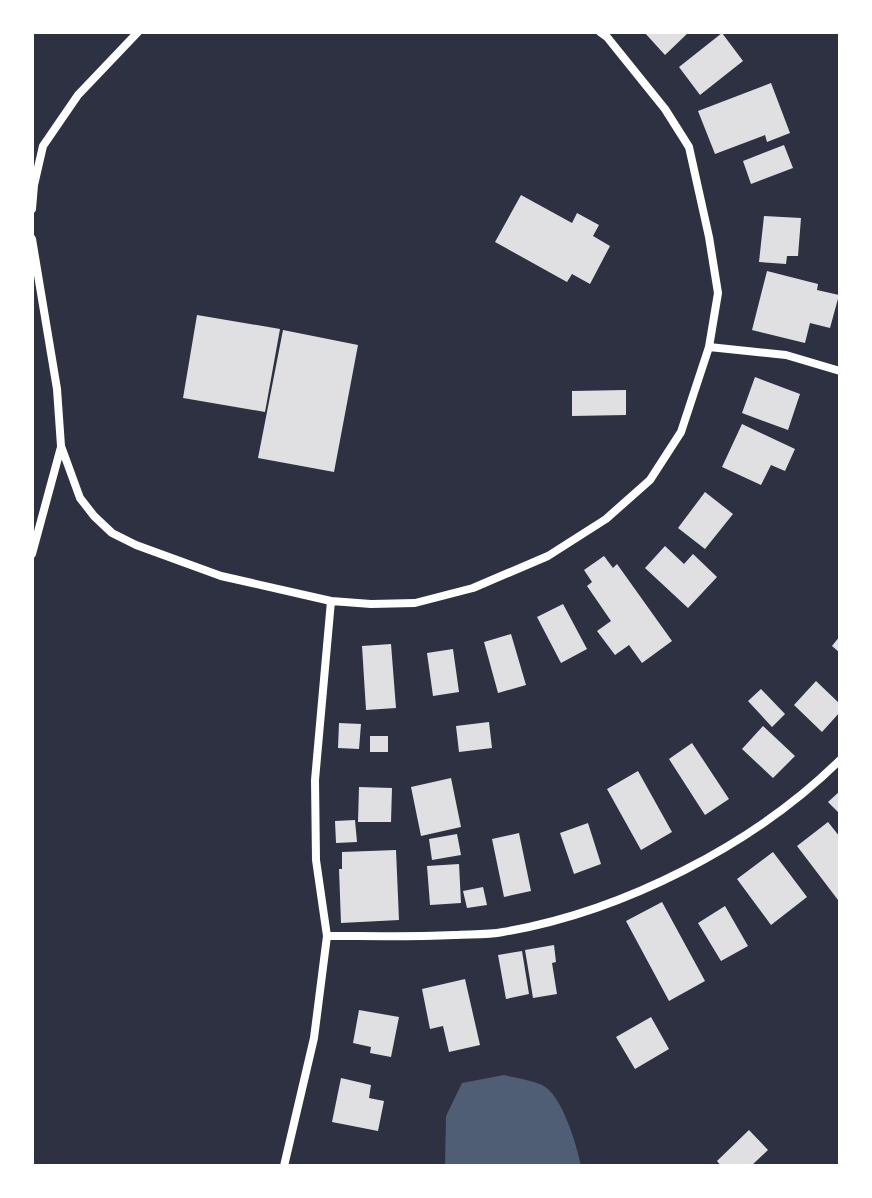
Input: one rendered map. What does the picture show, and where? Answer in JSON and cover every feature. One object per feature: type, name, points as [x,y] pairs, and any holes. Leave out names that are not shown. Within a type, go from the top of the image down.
[{"type":"street","points":[[32,209],[43,146],[78,95],[138,32]]},
{"type":"street","points":[[32,239],[57,389],[61,446],[80,498],[112,533],[221,576],[331,601],[415,603],[473,588],[548,556],[606,519],[650,480],[681,432],[709,347],[718,293],[689,147],[665,109],[600,32]]},
{"type":"street","points":[[709,347],[786,355],[840,371]]},
{"type":"street","points":[[32,550],[61,446]]},
{"type":"street","points":[[284,1166],[314,1038],[327,936],[316,860],[315,780],[331,601]]},
{"type":"street","points":[[327,936],[501,933],[582,913],[666,880],[761,826],[840,760]]},
{"type":"water","points":[[504,1075],[538,1083],[549,1090],[568,1121],[581,1166],[445,1166],[446,1116],[462,1083]]},
{"type":"building","points":[[644,32],[689,32],[665,55]]},
{"type":"building","points":[[722,33],[743,61],[700,95],[679,67]]},
{"type":"building","points":[[771,83],[790,133],[767,142],[765,135],[715,154],[698,111]]},
{"type":"building","points":[[784,145],[793,168],[751,184],[743,161]]},
{"type":"building","points":[[521,195],[572,223],[577,213],[599,225],[593,236],[610,246],[590,284],[572,274],[567,282],[495,242]]},
{"type":"building","points":[[764,216],[801,218],[798,256],[787,256],[786,264],[759,262]]},
{"type":"building","points":[[767,271],[818,284],[817,290],[839,295],[830,328],[810,323],[805,343],[752,330]]},
{"type":"building","points":[[197,315],[280,329],[265,412],[183,398]]},
{"type":"building","points":[[283,330],[358,345],[334,472],[258,458]]},
{"type":"building","points":[[755,377],[800,394],[788,430],[742,413]]},
{"type":"building","points":[[626,390],[626,415],[572,416],[572,391]]},
{"type":"building","points":[[742,424],[795,449],[785,471],[771,465],[761,485],[722,467]]},
{"type":"building","points":[[705,492],[733,514],[705,549],[678,528]]},
{"type":"building","points":[[665,546],[684,564],[693,554],[717,577],[688,608],[645,568]]},
{"type":"building","points":[[604,556],[613,568],[617,564],[672,641],[642,663],[629,645],[615,655],[597,631],[611,621],[587,586],[592,582],[584,570]]},
{"type":"building","points":[[563,604],[587,649],[561,663],[537,617]]},
{"type":"building","points":[[511,634],[526,685],[498,693],[484,642]]},
{"type":"building","points":[[840,636],[840,653],[832,646]]},
{"type":"building","points":[[391,644],[396,708],[366,710],[362,646]]},
{"type":"building","points":[[453,649],[459,692],[433,696],[427,653]]},
{"type":"building","points":[[816,681],[840,704],[840,712],[822,732],[794,705]]},
{"type":"building","points":[[761,689],[785,714],[772,727],[748,701]]},
{"type":"building","points":[[489,722],[492,748],[459,752],[456,726]]},
{"type":"building","points":[[339,723],[361,724],[359,749],[338,748]]},
{"type":"building","points":[[763,726],[795,756],[773,778],[742,749]]},
{"type":"building","points":[[370,736],[388,736],[388,752],[370,752]]},
{"type":"building","points":[[692,743],[729,799],[705,815],[669,759]]},
{"type":"building","points":[[638,771],[672,832],[641,850],[607,789]]},
{"type":"building","points":[[451,778],[461,827],[421,836],[411,787]]},
{"type":"building","points":[[359,787],[392,788],[391,822],[358,822]]},
{"type":"building","points":[[840,791],[840,814],[828,802]]},
{"type":"building","points":[[355,820],[357,842],[336,843],[335,821]]},
{"type":"building","points":[[828,822],[840,837],[838,900],[797,846]]},
{"type":"building","points":[[588,823],[601,864],[574,874],[560,833]]},
{"type":"building","points":[[519,833],[531,891],[504,897],[492,839]]},
{"type":"building","points":[[457,834],[461,855],[432,860],[429,839]]},
{"type":"building","points":[[396,850],[399,920],[341,923],[339,869],[342,869],[342,852]]},
{"type":"building","points":[[773,852],[807,897],[771,925],[737,879]]},
{"type":"building","points":[[459,864],[461,903],[430,905],[427,866]]},
{"type":"building","points":[[483,887],[487,905],[467,908],[463,891]]},
{"type":"building","points":[[662,902],[705,981],[669,1001],[626,921]]},
{"type":"building","points":[[725,906],[748,946],[721,961],[698,923]]},
{"type":"building","points":[[554,945],[556,962],[552,963],[557,994],[533,998],[525,950]]},
{"type":"building","points":[[522,951],[529,994],[506,999],[498,955]]},
{"type":"building","points":[[465,979],[480,1045],[449,1052],[443,1026],[430,1029],[422,989]]},
{"type":"building","points":[[359,1010],[399,1017],[391,1057],[370,1053],[371,1047],[353,1043]]},
{"type":"building","points":[[651,1017],[669,1049],[635,1069],[616,1037]]},
{"type":"building","points":[[341,1078],[371,1085],[369,1098],[384,1101],[378,1131],[332,1122]]},
{"type":"building","points":[[749,1130],[768,1150],[751,1166],[721,1166],[717,1161]]}]
